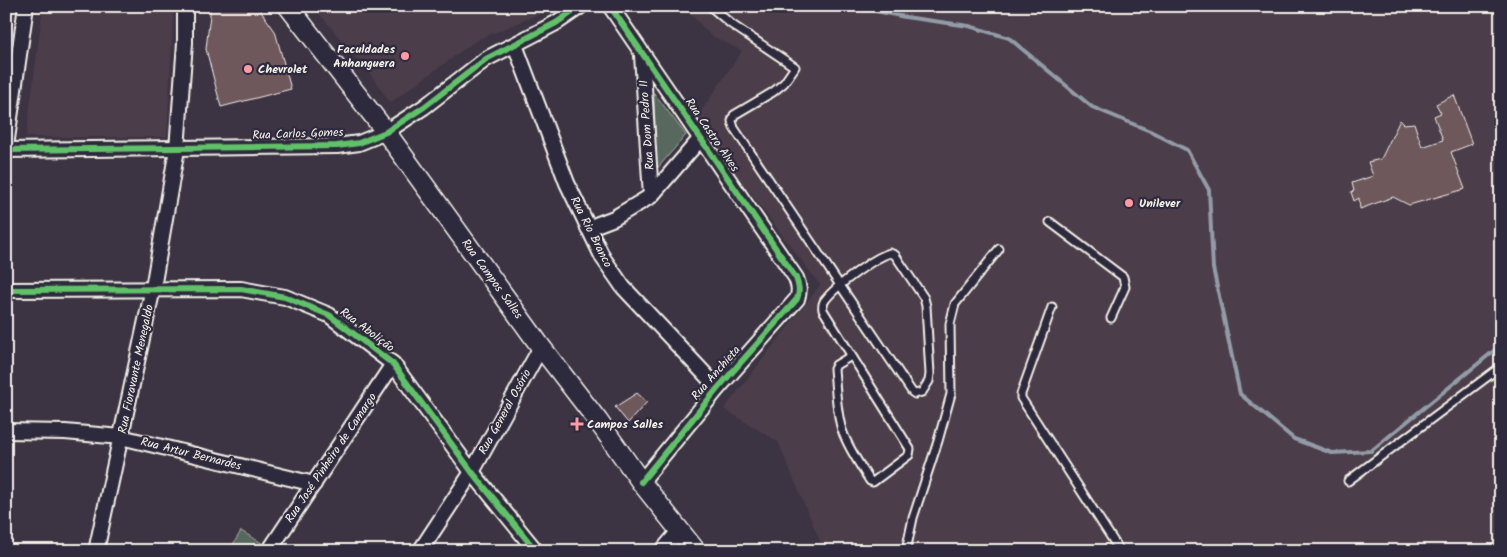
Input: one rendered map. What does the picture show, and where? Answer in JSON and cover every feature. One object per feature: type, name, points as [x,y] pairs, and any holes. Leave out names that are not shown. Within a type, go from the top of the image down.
[{"type":"main road","name":"Rua Campos Salles","points":[[288,6],[386,132],[541,348],[598,421],[641,482],[696,551]]},
{"type":"street","points":[[6,146],[26,6]]},
{"type":"street","name":"Rua Fioravante Menegaldo","points":[[96,551],[153,288],[177,148],[185,43],[185,6]]},
{"type":"street","name":"Rua Carlos Gomes","points":[[6,150],[337,146],[359,143],[386,132],[424,107],[486,59],[565,18],[581,6]]},
{"type":"street","name":"Rua Castro Alves","points":[[610,6],[796,278]]},
{"type":"street","name":"Rua Rio Branco","points":[[514,45],[567,183],[602,258],[623,287],[718,388]]},
{"type":"street","name":"Rua Dom Pedro II","points":[[642,53],[651,196]]},
{"type":"street","name":"Rua Dom Pedro II","points":[[588,228],[614,218],[651,196],[701,138]]},
{"type":"street","name":"Rua Anchieta","points":[[641,482],[718,388],[796,299],[799,285],[796,278]]},
{"type":"street","name":"Rua Abolição","points":[[6,290],[241,289],[286,297],[329,315],[393,364],[472,472],[536,551]]},
{"type":"street","name":"Rua General Osório","points":[[420,551],[472,472],[541,348]]},
{"type":"street","name":"Rua José Pinheiro de Camargo","points":[[269,551],[393,364]]},
{"type":"street","name":"Rua Artur Bernardes","points":[[6,431],[65,432],[121,437],[314,484]]},
{"type":"street","points":[[662,551],[679,531]]},
{"type":"lane","points":[[710,6],[731,24],[795,67],[784,83],[773,92],[734,115],[732,122],[734,128],[840,285],[912,392],[919,394],[922,392],[930,374],[924,298],[893,253],[887,254],[840,285],[822,305],[823,310],[851,356],[910,449],[909,455],[873,482],[870,481],[856,460],[840,423],[834,369],[836,365],[851,356]]},
{"type":"lane","points":[[1050,222],[1123,277],[1125,287],[1111,318]]},
{"type":"lane","points":[[906,551],[913,518],[951,394],[950,324],[954,304],[999,249]]},
{"type":"lane","points":[[1052,307],[1021,398],[1120,551]]},
{"type":"lane","points":[[1348,481],[1499,368]]},
{"type":"shaded area","points":[[43,6],[174,6],[167,137],[26,137]]},
{"type":"shaded area","name":"Faculdades Anhanguera","points":[[313,6],[561,6],[477,40],[390,103],[373,78]]},
{"type":"shaded area","name":"Unilever","points":[[683,6],[1501,6],[1501,551],[824,551],[778,442],[724,409],[820,285],[695,120],[742,51],[710,35]]},
{"type":"green space","points":[[654,93],[686,135],[656,170]]},
{"type":"green space","points":[[241,531],[262,543],[257,551],[229,551]]},
{"type":"building","name":"Chevrolet","points":[[211,6],[257,6],[275,31],[291,89],[221,107],[206,49]]},
{"type":"building","points":[[1454,95],[1472,144],[1451,152],[1465,189],[1409,205],[1393,197],[1360,209],[1359,198],[1354,201],[1351,192],[1354,191],[1352,183],[1373,176],[1368,162],[1381,159],[1400,120],[1404,124],[1414,123],[1422,147],[1443,140],[1434,116],[1441,113],[1436,104]]},
{"type":"building","points":[[637,393],[647,402],[628,423],[615,407]]},
{"type":"waterway","points":[[852,6],[905,17],[969,26],[1009,38],[1092,107],[1150,131],[1187,150],[1209,190],[1213,268],[1240,394],[1294,439],[1332,453],[1371,451],[1501,345]]},
{"type":"cycle path","points":[[6,150],[337,146],[359,143],[386,132],[424,107],[486,59],[556,23],[581,6]]},
{"type":"cycle path","points":[[610,6],[796,278],[799,289],[797,299],[718,388],[641,482]]},
{"type":"cycle path","points":[[6,290],[241,289],[285,297],[329,315],[393,364],[472,472],[536,551]]},
{"type":"place","name":"Faculdades Anhanguera","points":[[405,56]]},
{"type":"place","name":"Chevrolet","points":[[248,69]]},
{"type":"place","name":"Unilever","points":[[1129,203]]},
{"type":"place","name":"Campos Salles","points":[[577,424]]}]
